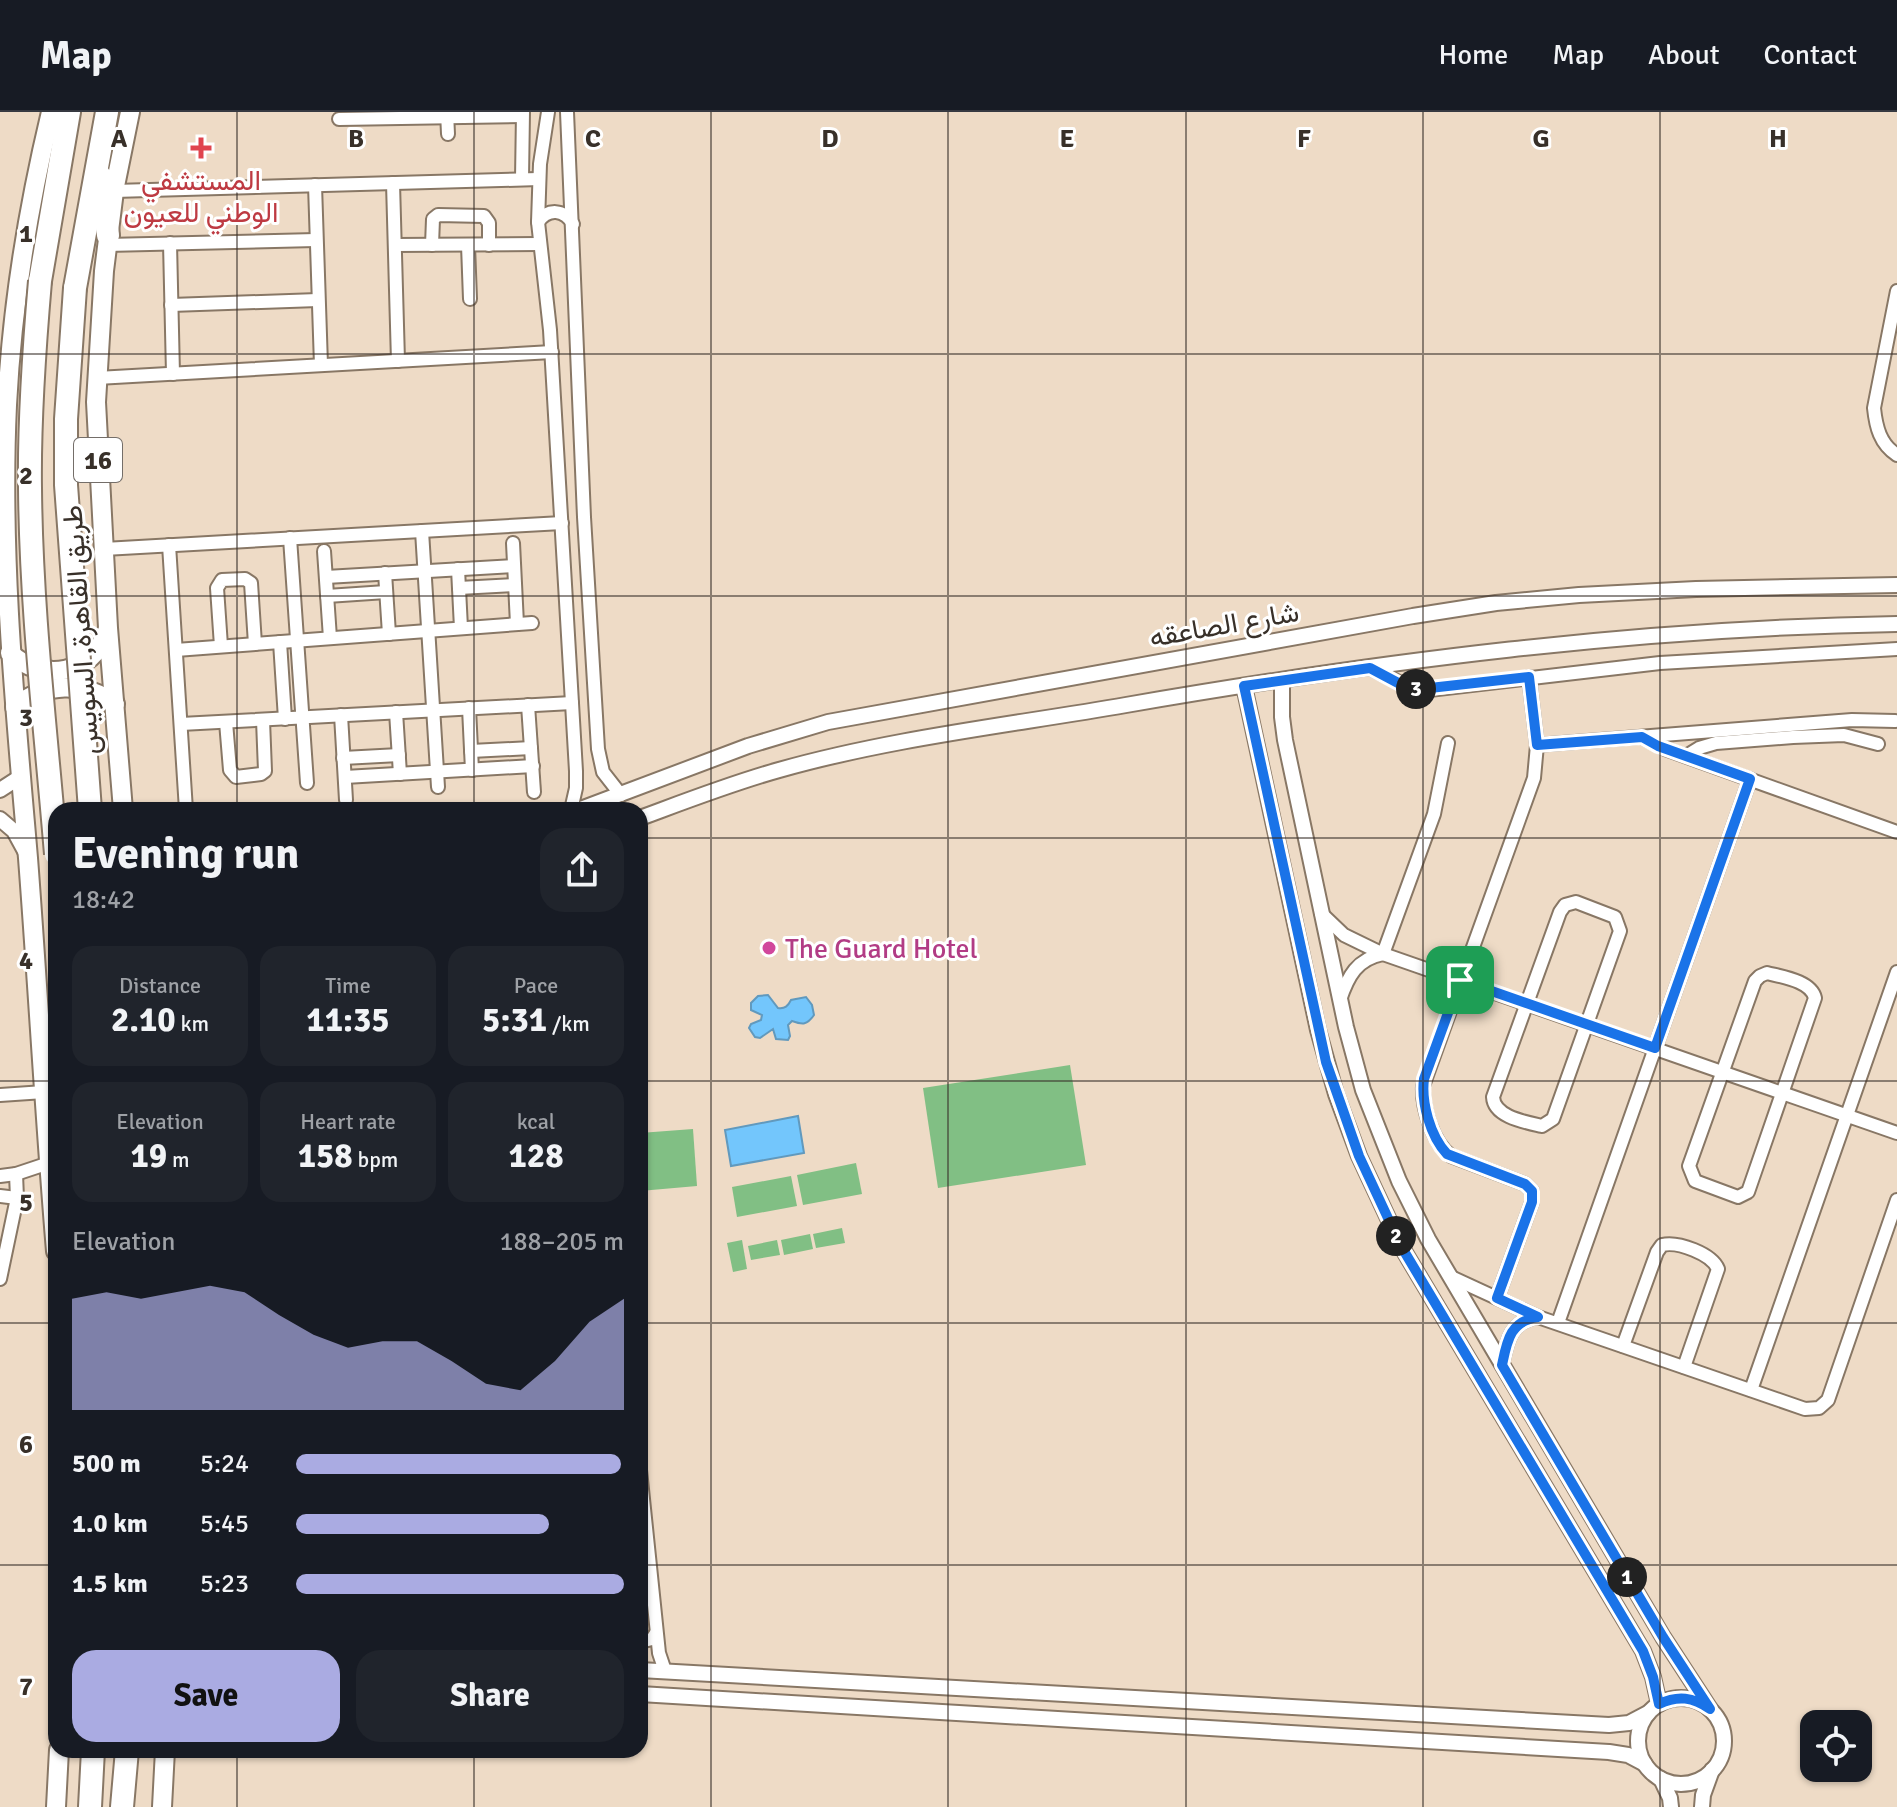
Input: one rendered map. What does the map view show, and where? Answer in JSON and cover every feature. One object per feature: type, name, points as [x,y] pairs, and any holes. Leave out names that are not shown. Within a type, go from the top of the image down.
[{"type":"highway","points":[[52,802],[33,559],[30,490],[32,392],[40,281],[69,112]]},
{"type":"highway","name":"16","points":[[89,802],[66,485],[67,380],[75,288],[107,112]]},
{"type":"highway","name":"16","points":[[97,155],[108,240]]},
{"type":"highway","points":[[90,1807],[93,1758]]},
{"type":"highway","points":[[122,1807],[126,1758]]},
{"type":"main road","points":[[48,1131],[10,653],[3,454],[18,287],[29,214],[51,112]]},
{"type":"main road","name":"طريق القاهرة, السويس","points":[[122,802],[97,449],[97,378],[114,191],[130,112]]},
{"type":"main road","points":[[10,653],[36,670],[67,671],[93,655],[108,628]]},
{"type":"main road","points":[[15,707],[43,691],[64,687],[86,689],[115,704]]},
{"type":"main road","points":[[28,857],[48,848]]},
{"type":"main road","points":[[54,1803],[58,1758]]},
{"type":"main road","points":[[162,1807],[165,1758]]},
{"type":"street","points":[[548,112],[539,179],[538,222],[552,352],[576,771],[573,802]]},
{"type":"street","points":[[567,112],[585,549],[601,765],[621,795]]},
{"type":"street","points":[[465,114],[465,132]]},
{"type":"street","points":[[339,119],[522,114],[522,179]]},
{"type":"street","points":[[447,115],[448,134]]},
{"type":"street","points":[[114,191],[539,179]]},
{"type":"street","points":[[393,183],[398,361]]},
{"type":"street","points":[[315,185],[321,365]]},
{"type":"street","points":[[538,222],[545,214],[556,211],[566,215],[573,224]]},
{"type":"street","points":[[432,245],[433,219],[438,215],[484,216],[489,223],[489,245]]},
{"type":"street","points":[[108,240],[170,243],[316,240]]},
{"type":"street","points":[[170,243],[173,374]]},
{"type":"street","points":[[395,245],[539,244]]},
{"type":"street","points":[[468,245],[470,299]]},
{"type":"street","points":[[1897,291],[1893,333],[1874,408],[1876,426],[1883,442],[1897,455]]},
{"type":"street","points":[[171,305],[318,300]]},
{"type":"street","points":[[97,378],[552,352]]},
{"type":"street","points":[[104,549],[562,523]]},
{"type":"street","points":[[422,531],[438,787]]},
{"type":"street","points":[[290,538],[307,783]]},
{"type":"street","points":[[513,543],[517,624]]},
{"type":"street","points":[[169,545],[186,802]]},
{"type":"street","points":[[324,551],[330,638]]},
{"type":"street","points":[[326,577],[514,566]]},
{"type":"street","points":[[458,569],[461,628]]},
{"type":"street","points":[[385,573],[389,634]]},
{"type":"street","points":[[221,646],[217,588],[222,580],[245,579],[251,583],[255,644]]},
{"type":"street","points":[[459,588],[515,585]]},
{"type":"street","name":"شارع الصاعقه","points":[[601,802],[761,741],[842,719],[1413,616],[1496,603],[1608,593],[1897,585]]},
{"type":"street","points":[[327,596],[386,592]]},
{"type":"street","points":[[176,650],[532,623]]},
{"type":"street","points":[[648,815],[741,781],[845,754],[1282,680],[1626,638],[1803,625],[1897,624]]},
{"type":"street","points":[[280,642],[285,719]]},
{"type":"street","points":[[1370,668],[1400,684],[1421,689],[1660,663],[1897,649]]},
{"type":"street","points":[[1497,1298],[1532,1202],[1532,1191],[1525,1184],[1447,1154],[1426,1112],[1423,1093],[1427,1069],[1531,788],[1537,745],[1529,677]]},
{"type":"street","points":[[1282,680],[1283,729],[1340,1000],[1354,1059],[1386,1151],[1413,1210],[1502,1365],[1663,1637],[1717,1718],[1724,1739],[1719,1761],[1712,1770],[1703,1795],[1702,1807]]},
{"type":"street","points":[[1244,686],[1318,1030],[1336,1094],[1359,1156],[1401,1246],[1643,1651],[1653,1677],[1653,1709],[1639,1733],[1640,1754],[1645,1764]]},
{"type":"street","points":[[181,724],[572,703]]},
{"type":"street","points":[[528,705],[534,792]]},
{"type":"street","points":[[469,708],[472,770]]},
{"type":"street","points":[[396,712],[400,774]]},
{"type":"street","points":[[341,715],[346,800]]},
{"type":"street","points":[[226,722],[230,770],[236,777],[265,771],[263,720]]},
{"type":"street","points":[[1537,745],[1852,720],[1895,721]]},
{"type":"street","points":[[1686,756],[1716,743],[1793,737],[1844,735],[1878,744]]},
{"type":"street","points":[[1642,737],[1658,746],[1897,832]]},
{"type":"street","points":[[1383,954],[1434,814],[1448,743]]},
{"type":"street","points":[[471,751],[531,748]]},
{"type":"street","points":[[343,758],[399,755]]},
{"type":"street","points":[[576,771],[590,774],[601,765]]},
{"type":"street","points":[[345,777],[533,766]]},
{"type":"street","points":[[0,790],[20,777]]},
{"type":"street","points":[[1559,1320],[1750,779]]},
{"type":"street","points":[[0,819],[14,831],[28,857]]},
{"type":"street","points":[[1576,902],[1612,915],[1619,923],[1620,931],[1587,1025],[1551,1122],[1538,1125],[1502,1113],[1494,1105],[1493,1097],[1527,1004],[1562,908],[1576,902]]},
{"type":"street","points":[[1321,913],[1344,935],[1383,954],[1897,1133]]},
{"type":"street","points":[[1340,1000],[1347,980],[1359,964],[1374,955],[1383,954]]},
{"type":"street","points":[[1751,1390],[1897,972]]},
{"type":"street","points":[[1771,974],[1808,986],[1813,991],[1814,1002],[1783,1092],[1748,1192],[1743,1197],[1735,1197],[1699,1183],[1689,1170],[1723,1071],[1757,978],[1771,974]]},
{"type":"street","points":[[0,1095],[44,1092]]},
{"type":"street","points":[[0,1176],[16,1174],[48,1162]]},
{"type":"street","points":[[0,1279],[17,1198],[16,1174]]},
{"type":"street","points":[[0,1196],[17,1198]]},
{"type":"street","points":[[1451,1277],[1538,1317],[1805,1409],[1815,1409],[1825,1403],[1897,1200]]},
{"type":"street","points":[[1623,1346],[1657,1252],[1662,1245],[1672,1244],[1709,1257],[1718,1269],[1684,1367]]},
{"type":"street","points":[[1502,1365],[1512,1330],[1522,1321],[1538,1317]]},
{"type":"street","points":[[648,1552],[656,1633],[665,1671]]},
{"type":"street","points":[[648,1640],[656,1633]]},
{"type":"street","points":[[648,1670],[1609,1725],[1629,1723],[1669,1699],[1691,1699],[1710,1709]]},
{"type":"street","points":[[648,1694],[1609,1752],[1628,1755],[1645,1764],[1661,1779],[1671,1807]]},
{"type":"street","points":[[1661,1779],[1682,1784],[1694,1782],[1712,1770]]},
{"type":"green space","points":[[1070,1065],[1086,1165],[938,1188],[923,1088]]},
{"type":"green space","points":[[693,1129],[697,1186],[648,1190],[648,1132]]},
{"type":"green space","points":[[856,1163],[862,1194],[803,1205],[797,1175]]},
{"type":"green space","points":[[791,1176],[797,1206],[737,1217],[732,1187]]},
{"type":"green space","points":[[842,1228],[845,1243],[816,1248],[813,1234]]},
{"type":"green space","points":[[810,1234],[813,1249],[784,1255],[781,1240]]},
{"type":"green space","points":[[742,1240],[747,1269],[733,1272],[727,1243]]},
{"type":"green space","points":[[777,1240],[780,1255],[751,1260],[748,1246]]},
{"type":"water","points":[[768,995],[778,1008],[786,1007],[791,1000],[806,997],[814,1015],[804,1023],[792,1021],[788,1025],[788,1040],[776,1039],[773,1029],[760,1038],[755,1037],[749,1028],[761,1020],[762,1015],[751,1010],[751,1003],[758,996]]},
{"type":"water","points":[[798,1116],[804,1153],[731,1166],[725,1130]]},
{"type":"place","name":"المستشفي الوطني للعيون","points":[[201,148]]},
{"type":"place","name":"The Guard Hotel","points":[[769,948]]},
{"type":"route","points":[[1370,668],[1400,684],[1421,689],[1529,677],[1537,745],[1642,737],[1658,746],[1750,779],[1655,1048],[1460,980],[1424,1079],[1426,1112],[1447,1154],[1525,1184],[1533,1195],[1497,1298],[1538,1317],[1528,1318],[1512,1330],[1502,1365],[1678,1662],[1710,1709],[1691,1699],[1669,1699],[1659,1704],[1643,1651],[1401,1246],[1372,1187],[1326,1062],[1244,686],[1370,668]]}]
